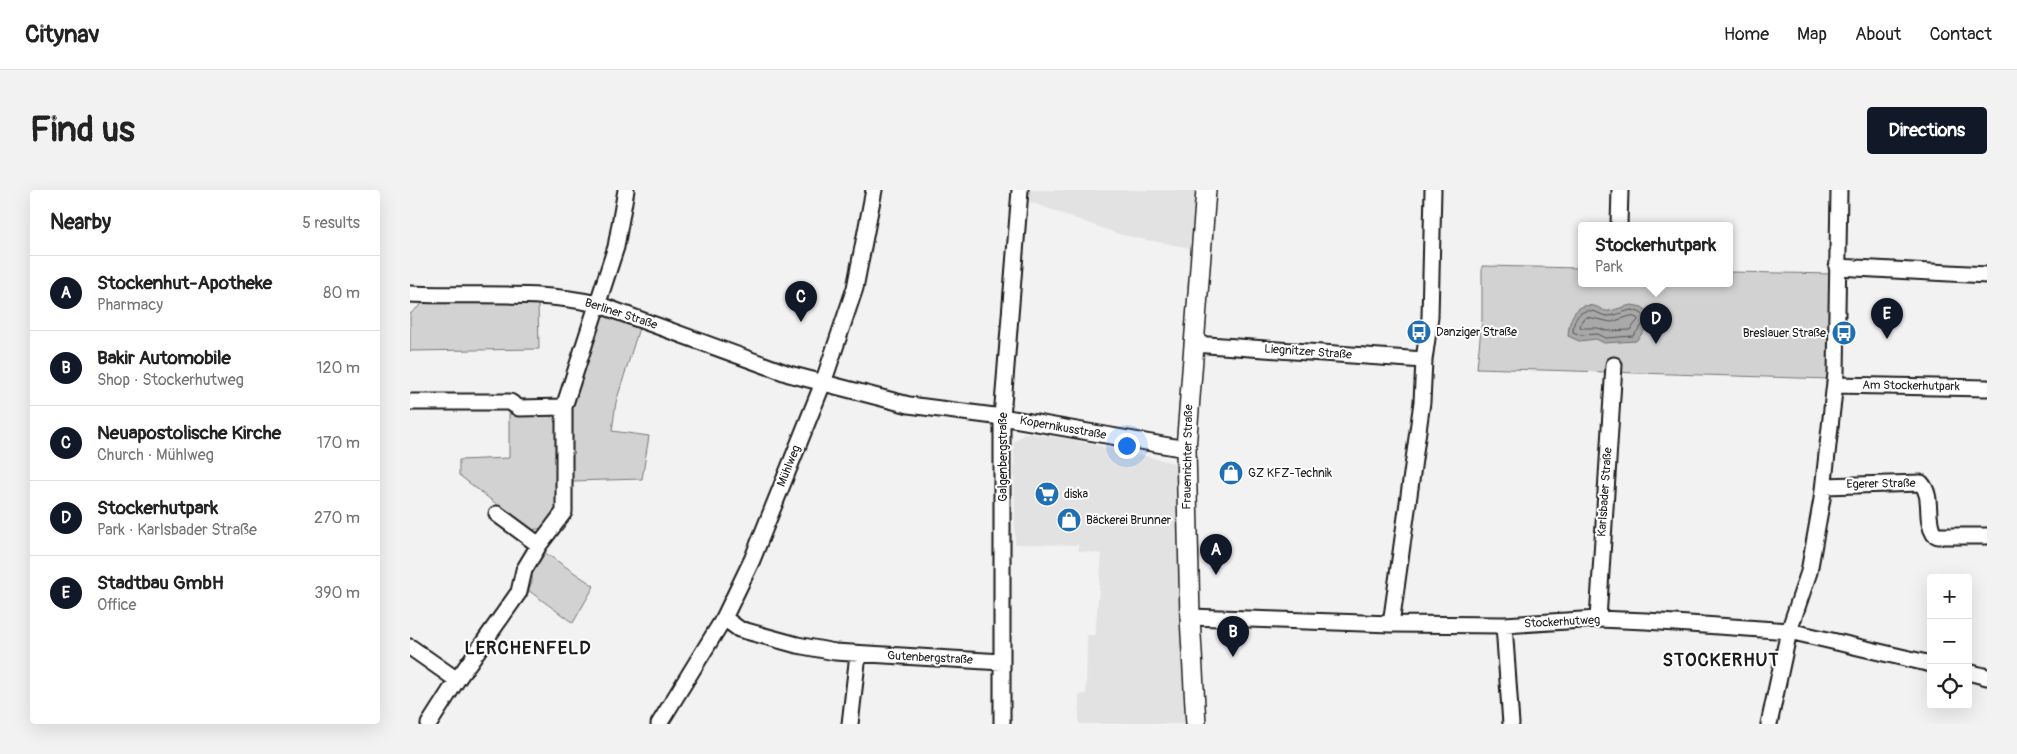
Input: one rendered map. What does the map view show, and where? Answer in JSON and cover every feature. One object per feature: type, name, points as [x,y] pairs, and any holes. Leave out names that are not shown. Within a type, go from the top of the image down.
[{"type":"main road","name":"Frauenrichter Straße","points":[[1196,724],[1190,617],[1186,449],[1206,190]]},
{"type":"street","points":[[429,724],[457,680],[519,592],[524,570],[539,545],[564,512],[564,407],[616,247],[626,190]]},
{"type":"street","name":"Mühlweg","points":[[659,724],[724,618],[752,560],[823,383],[856,288],[874,190]]},
{"type":"street","name":"Galgenbergstraße","points":[[1002,724],[1002,417],[1020,190]]},
{"type":"street","points":[[1391,624],[1422,402],[1424,360],[1430,317],[1433,190]]},
{"type":"street","points":[[1620,190],[1620,222]]},
{"type":"street","points":[[1769,724],[1789,631],[1809,572],[1824,486],[1835,385],[1839,190]]},
{"type":"street","points":[[1837,267],[1987,275]]},
{"type":"street","name":"Berliner Straße","points":[[410,294],[570,298],[597,304],[789,374],[823,383]]},
{"type":"street","name":"Liegnitzer Straße","points":[[1193,344],[1424,360]]},
{"type":"street","name":"Karlsbader Straße","points":[[1598,619],[1614,365]]},
{"type":"street","name":"Kopernikusstraße","points":[[823,383],[909,405],[1002,417],[1186,449]]},
{"type":"street","name":"Am Stockerhutpark","points":[[1835,385],[1987,388]]},
{"type":"street","points":[[410,402],[510,402],[519,408],[564,407]]},
{"type":"street","name":"Egerer Straße","points":[[1824,486],[1921,483],[1926,488],[1929,520],[1934,534],[1938,536],[1987,536]]},
{"type":"street","points":[[497,514],[539,545]]},
{"type":"street","name":"Stockerhutweg","points":[[1190,617],[1391,624],[1504,625],[1598,619],[1646,621],[1789,631],[1927,663]]},
{"type":"street","name":"Gutenbergstraße","points":[[724,618],[739,629],[797,645],[858,654],[1002,662]]},
{"type":"street","points":[[1504,625],[1511,724]]},
{"type":"street","points":[[410,647],[457,680]]},
{"type":"street","points":[[850,724],[858,654]]},
{"type":"street","points":[[1972,673],[1987,677]]},
{"type":"shaded area","points":[[1020,190],[1196,190],[1190,248],[1121,235],[1019,198]]},
{"type":"shaded area","points":[[1482,266],[1578,268],[1578,287],[1733,287],[1733,272],[1834,274],[1831,379],[1477,368],[1482,319]]},
{"type":"shaded area","points":[[423,303],[538,303],[539,349],[410,351],[410,314]]},
{"type":"shaded area","points":[[606,316],[639,328],[616,402],[612,431],[649,436],[642,479],[572,481],[572,394],[598,318]]},
{"type":"shaded area","points":[[509,414],[549,415],[559,425],[559,508],[545,528],[530,530],[459,475],[459,460],[509,458]]},
{"type":"shaded area","points":[[1025,433],[1070,439],[1175,463],[1187,724],[1079,724],[1079,695],[1086,694],[1087,635],[1095,635],[1102,554],[1079,551],[1078,545],[1015,544],[1014,442]]},
{"type":"shaded area","points":[[544,552],[594,586],[573,623],[528,590],[532,582],[532,568]]},
{"type":"water","points":[[1587,305],[1594,306],[1607,311],[1632,305],[1642,307],[1650,313],[1651,323],[1636,341],[1604,343],[1596,339],[1579,341],[1568,336],[1571,318],[1582,307]]},
{"type":"place","name":"Neuapostolische Kirche","points":[[801,322]]},
{"type":"place","name":"Danziger Straße","points":[[1419,332]]},
{"type":"place","name":"Breslauer Straße","points":[[1844,333]]},
{"type":"place","name":"Stadtbau GmbH","points":[[1887,339]]},
{"type":"place","name":"Stockerhutpark","points":[[1656,344]]},
{"type":"place","name":"GZ KFZ-Technik","points":[[1231,473]]},
{"type":"place","name":"diska","points":[[1047,494]]},
{"type":"place","name":"Bäckerei Brunner","points":[[1069,520]]},
{"type":"place","name":"Stockenhut-Apotheke","points":[[1216,575]]},
{"type":"place","name":"Bakir Automobile","points":[[1233,657]]},
{"type":"district","name":"LERCHENFELD","points":[[528,648]]},
{"type":"district","name":"STOCKERHUT","points":[[1721,660]]}]
